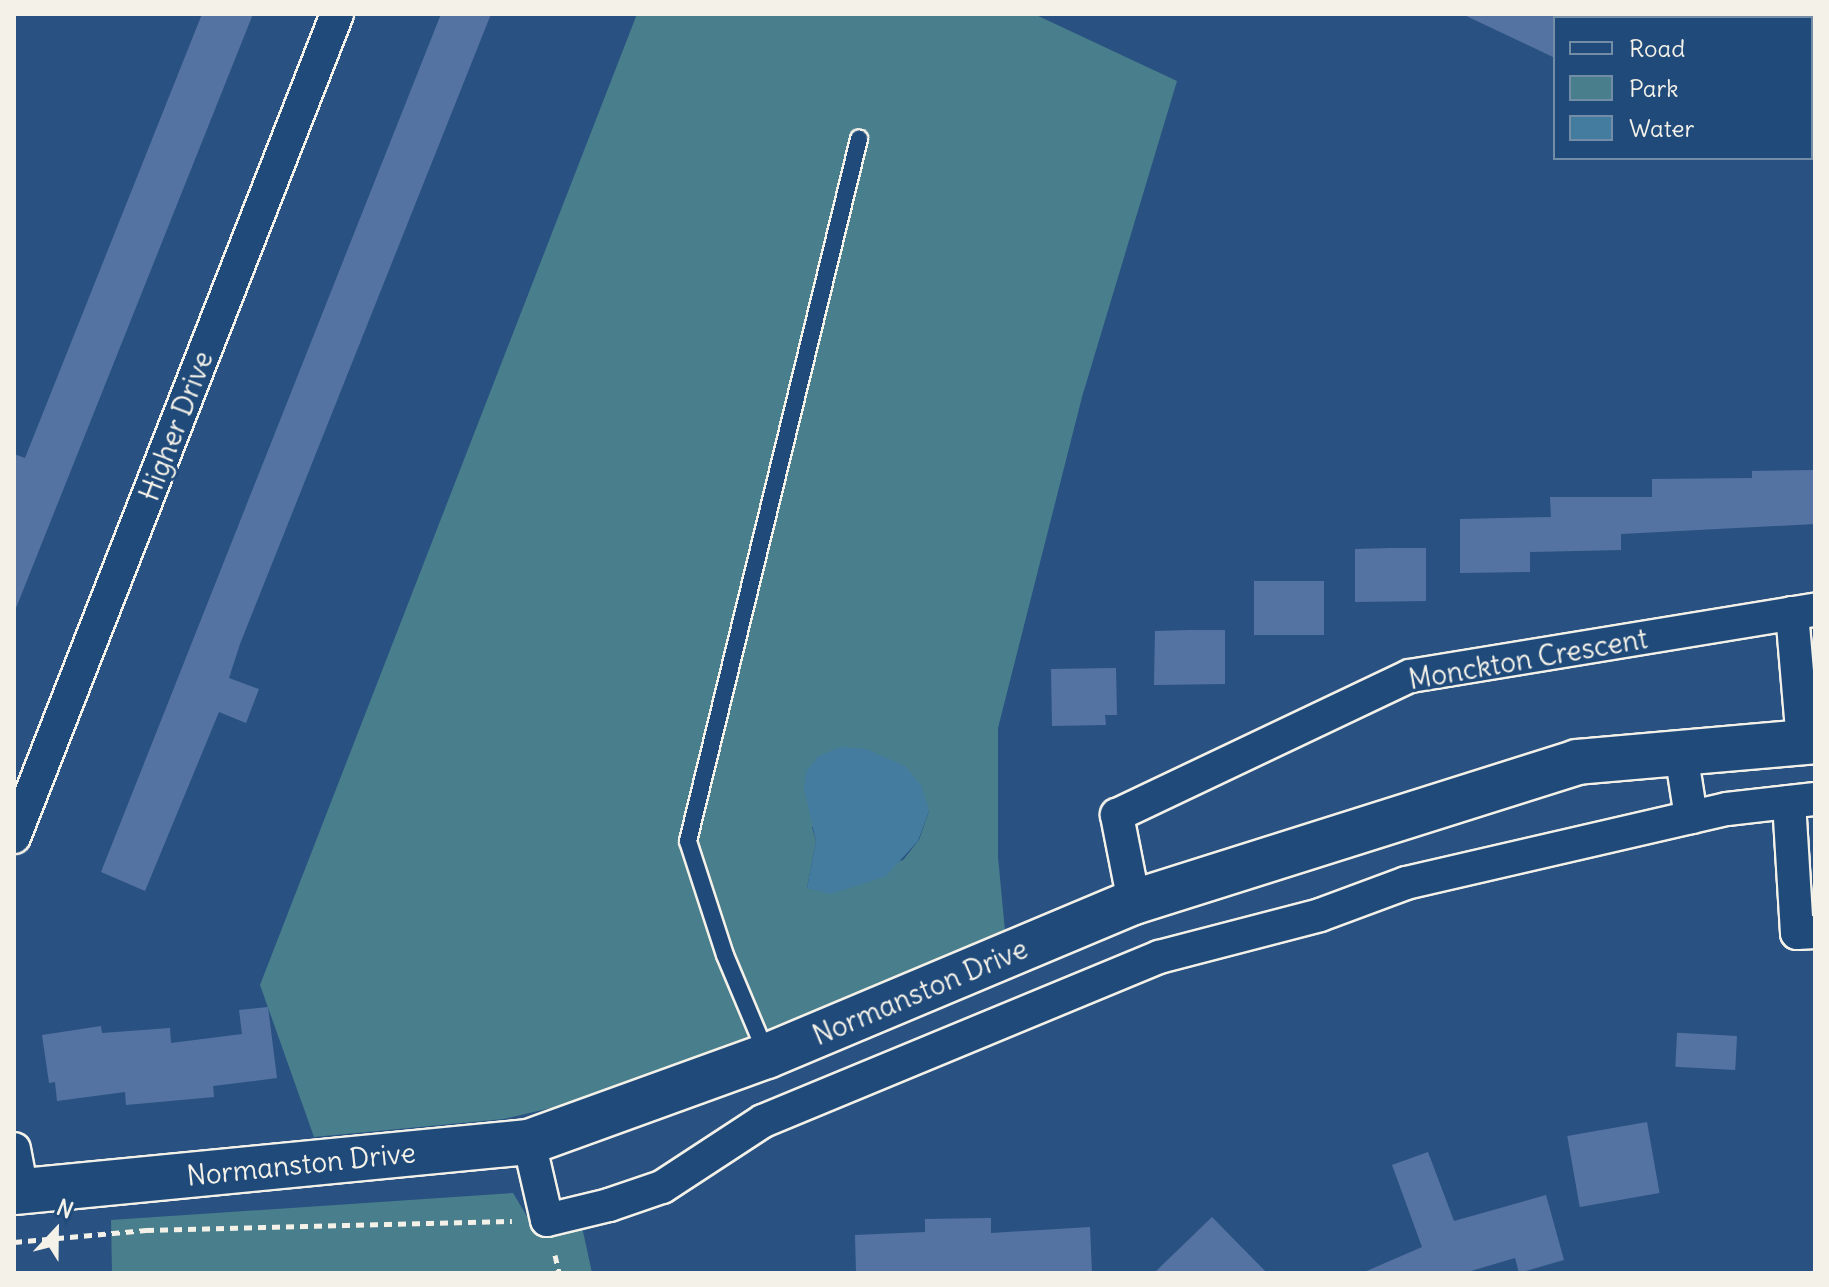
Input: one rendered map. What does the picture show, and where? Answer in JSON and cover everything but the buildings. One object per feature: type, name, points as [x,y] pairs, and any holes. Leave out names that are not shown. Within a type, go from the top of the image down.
[{"type":"highway","name":"Normanston Drive","points":[[17,1178],[529,1142],[767,1056],[1134,902],[1577,762],[1809,742]]},
{"type":"street","name":"Higher Drive","points":[[14,837],[337,14]]},
{"type":"street","points":[[1803,611],[1809,742]]},
{"type":"street","name":"Monckton Crescent","points":[[1134,902],[1117,815],[1410,676],[1803,611]]},
{"type":"street","points":[[1681,753],[1691,817]]},
{"type":"street","points":[[529,1142],[547,1220],[662,1187],[763,1121],[1159,957],[1320,915],[1406,883],[1691,817],[1802,801],[1797,933],[1815,932]]},
{"type":"lane","points":[[767,1056],[725,955],[688,841],[859,139]]},
{"type":"path","points":[[14,1242],[146,1230],[547,1220]]},
{"type":"green space","points":[[637,14],[1034,14],[1177,81],[1082,397],[998,728],[998,857],[1005,931],[632,1089],[504,1119],[314,1137],[260,985]],"holes":[[[929,811],[919,840],[903,860],[807,888],[816,841],[812,827]]]},
{"type":"green space","points":[[513,1193],[534,1228],[581,1222],[592,1273],[112,1273],[111,1220]]},
{"type":"water","points":[[841,747],[866,749],[905,766],[921,785],[929,811],[918,841],[886,876],[831,894],[807,888],[816,841],[804,789],[806,772],[819,756]]}]
